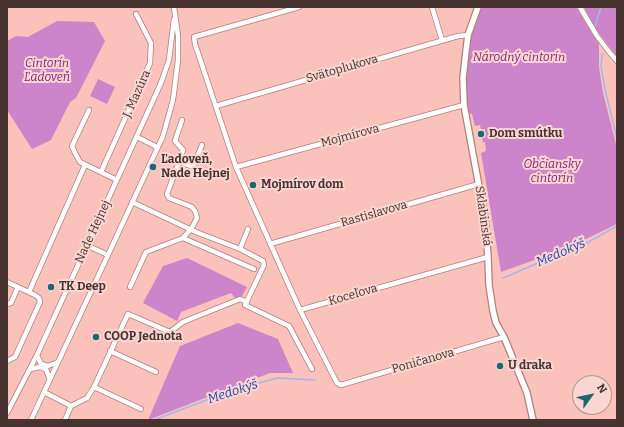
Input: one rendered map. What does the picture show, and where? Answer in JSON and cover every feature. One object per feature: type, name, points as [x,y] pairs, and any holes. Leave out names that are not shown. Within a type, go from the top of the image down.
[{"type":"street","name":"Nade Hejnej","points":[[7,413],[30,369],[86,245],[159,90],[169,60],[174,7]]},
{"type":"street","points":[[299,7],[194,37],[195,44],[236,167],[300,310]]},
{"type":"street","points":[[432,7],[442,40]]},
{"type":"street","name":"Sklabinská","points":[[478,7],[468,35],[463,78],[464,105],[485,219],[491,298],[496,323],[504,337],[526,393],[533,420]]},
{"type":"street","points":[[580,7],[597,36],[617,61]]},
{"type":"street","name":"J. Mazúra","points":[[101,172],[150,63],[151,43],[136,14]]},
{"type":"street","name":"Nade Hejnej","points":[[31,420],[163,136],[175,91],[178,36],[174,14]]},
{"type":"street","name":"Svätoplukova","points":[[216,106],[442,40],[468,35]]},
{"type":"street","name":"Mojmírova","points":[[236,167],[464,105]]},
{"type":"street","points":[[89,110],[72,146],[80,162],[117,180]]},
{"type":"street","points":[[130,287],[146,252],[183,238],[191,229],[197,218],[192,207],[169,198],[167,194],[183,150],[175,141],[182,120]]},
{"type":"street","points":[[137,137],[157,147]]},
{"type":"street","points":[[179,162],[193,167],[202,146]]},
{"type":"street","points":[[29,292],[85,165]]},
{"type":"street","name":"Rastislavova","points":[[270,244],[479,184]]},
{"type":"street","points":[[132,202],[191,229],[240,249],[263,261],[264,265],[246,303]]},
{"type":"street","points":[[240,249],[248,229]]},
{"type":"street","points":[[183,238],[254,269]]},
{"type":"street","points":[[86,245],[108,255]]},
{"type":"street","name":"Koceľova","points":[[300,310],[488,257]]},
{"type":"street","points":[[7,282],[35,295],[39,298],[40,302],[14,358],[7,361]]},
{"type":"street","points":[[7,304],[11,302],[18,287]]},
{"type":"street","points":[[65,420],[71,406],[87,398],[94,387],[128,314],[170,332],[183,322],[240,299],[289,326],[312,369]]},
{"type":"street","name":"Poničanova","points":[[300,310],[337,383],[341,384],[504,337]]},
{"type":"street","points":[[110,351],[156,372]]},
{"type":"street","points":[[36,355],[41,364],[48,366],[58,362]]},
{"type":"street","points":[[30,369],[40,367],[46,370],[50,380]]},
{"type":"street","points":[[94,387],[141,409]]},
{"type":"street","points":[[44,392],[71,406]]},
{"type":"green space","points":[[481,7],[576,7],[599,44],[599,67],[603,93],[617,148],[617,222],[615,225],[565,249],[501,272],[481,153],[486,151],[485,142],[483,142],[482,138],[486,137],[485,129],[481,130],[480,125],[475,126],[472,114],[469,113],[465,80],[471,36]]},
{"type":"green space","points":[[584,7],[617,7],[617,57],[591,23]]},
{"type":"green space","name":"Cintorín Ľadoveň","points":[[57,21],[94,22],[105,41],[76,98],[70,102],[51,140],[32,149],[7,110],[7,41],[16,36],[28,37]]},
{"type":"green space","points":[[98,79],[115,87],[107,104],[90,96]]},
{"type":"green space","points":[[187,258],[247,287],[242,296],[235,298],[231,293],[181,312],[177,321],[143,303],[163,266]]},
{"type":"green space","points":[[238,323],[278,339],[293,373],[270,373],[148,420],[180,346]]},
{"type":"waterway","name":"Medokýš","points":[[595,26],[601,7]]},
{"type":"waterway","name":"Medokýš","points":[[602,54],[601,67],[617,139]]},
{"type":"waterway","name":"Medokýš","points":[[503,278],[583,245],[617,226]]},
{"type":"waterway","name":"Medokýš","points":[[154,420],[230,391],[277,378],[315,380]]},
{"type":"place","name":"Dom smútku","points":[[481,134]]},
{"type":"place","name":"Ľadoveň, Nade Hejnej","points":[[153,167]]},
{"type":"place","name":"Mojmírov dom","points":[[253,185]]},
{"type":"place","name":"TK Deep","points":[[51,287]]},
{"type":"place","name":"COOP Jednota","points":[[96,337]]},
{"type":"place","name":"U draka","points":[[500,366]]},
{"type":"park label","name":"Národný cintorín","points":[[519,58]]},
{"type":"park label","name":"Občiansky cintorín","points":[[552,172]]}]
